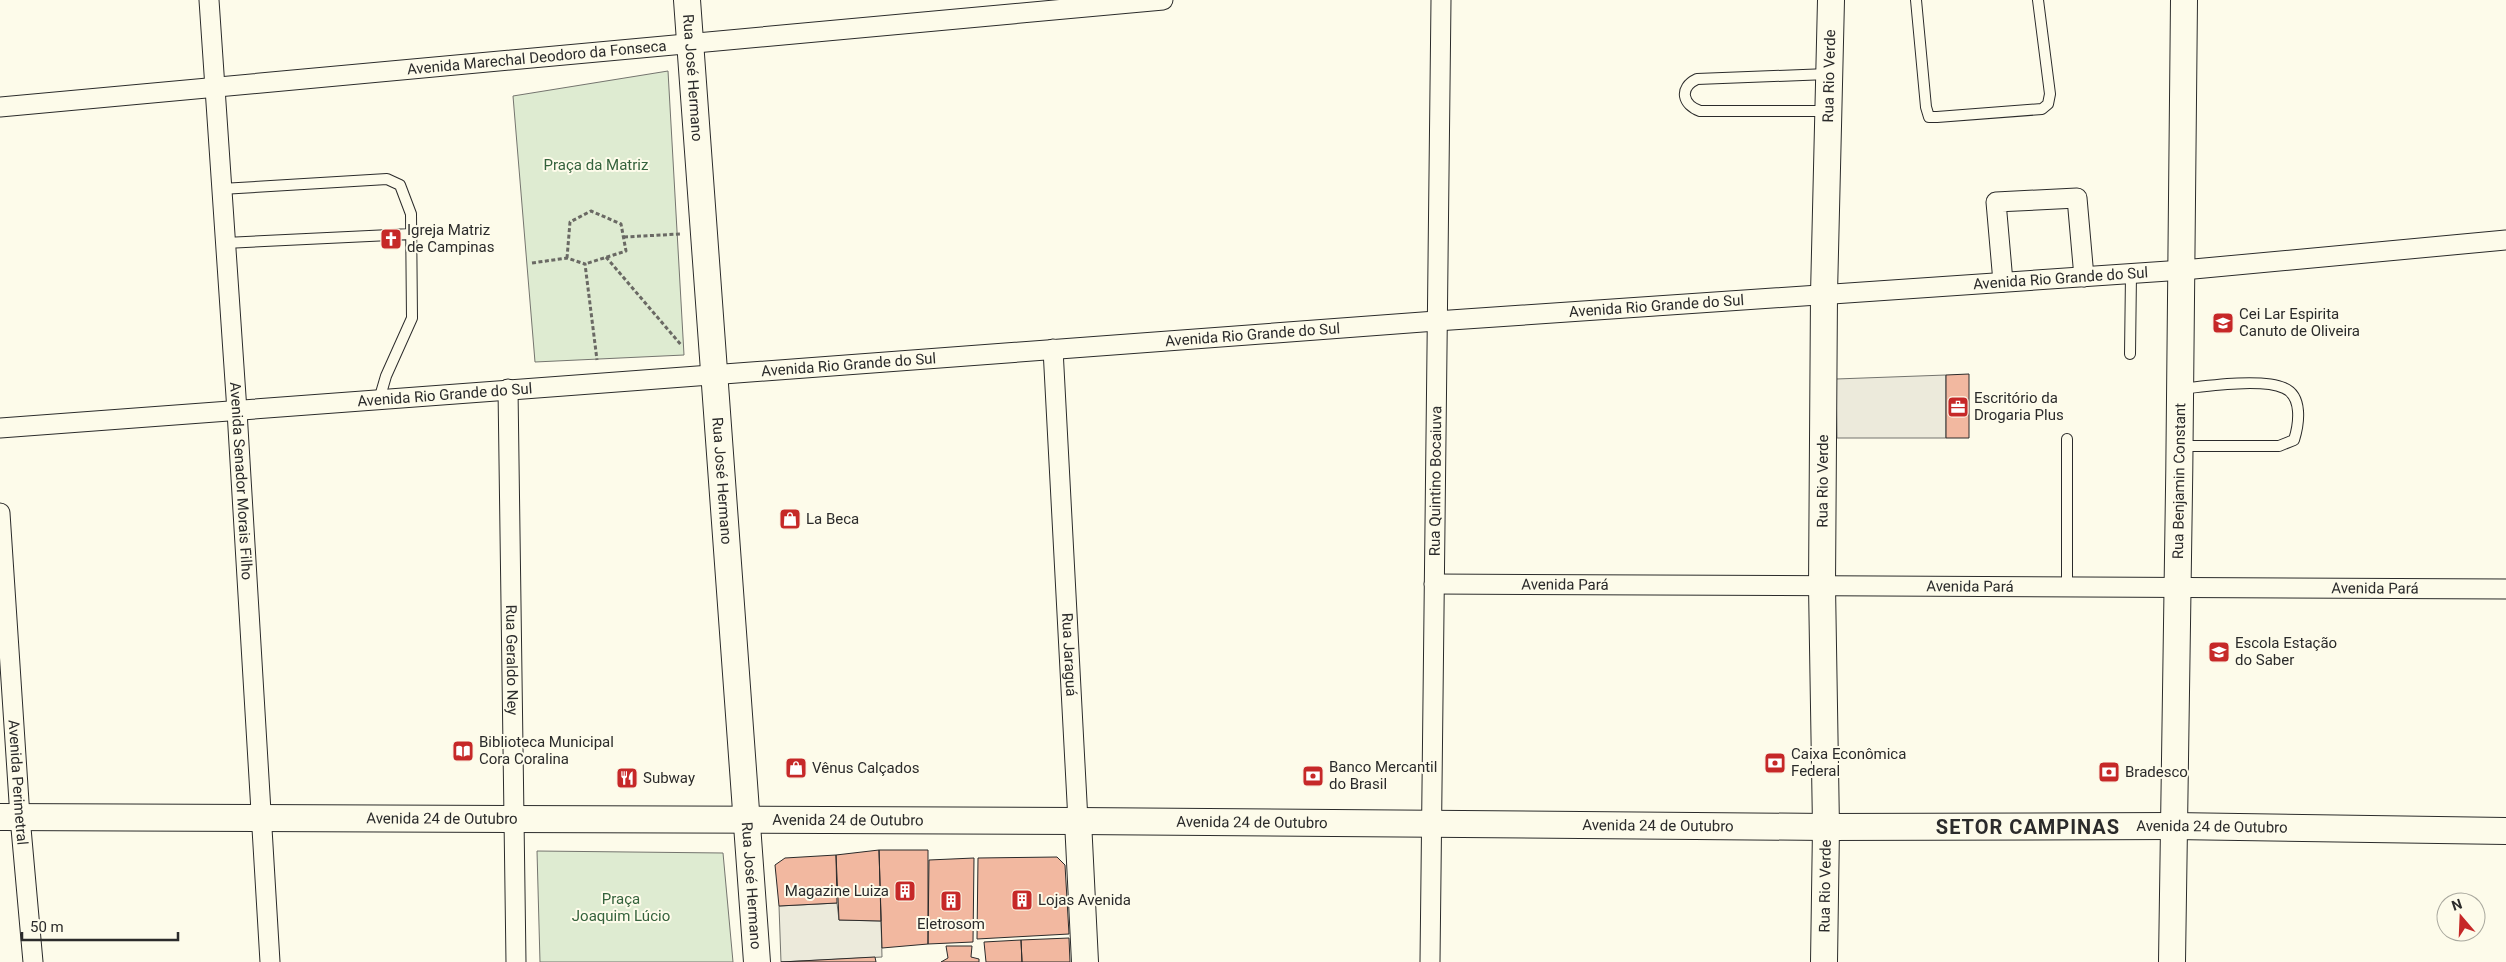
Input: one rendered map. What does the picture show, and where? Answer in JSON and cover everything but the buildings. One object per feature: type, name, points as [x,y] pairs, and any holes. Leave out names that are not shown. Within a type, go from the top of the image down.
[{"type":"street","name":"Avenida Senador Morais Filho","points":[[208,0],[237,411],[270,962]]},
{"type":"street","name":"Rua José Hermano","points":[[687,0],[757,962]]},
{"type":"street","name":"Avenida Marechal Deodoro da Fonseca","points":[[0,107],[690,42],[1030,6],[1164,0]]},
{"type":"street","name":"Rua Quintino Bocaiuva","points":[[1430,962],[1441,0]]},
{"type":"street","name":"Rua Rio Verde","points":[[1824,962],[1826,827],[1822,586],[1824,294],[1831,0]]},
{"type":"street","name":"Rua Benjamin Constant","points":[[2172,962],[2176,587],[2183,270],[2184,0]]},
{"type":"street","points":[[2003,282],[1996,202],[2076,198],[2084,277]]},
{"type":"street","name":"Avenida Rio Grande do Sul","points":[[0,428],[1436,321],[2131,274],[2506,240]]},
{"type":"street","name":"Rua Jaraguá","points":[[1053,349],[1085,962]]},
{"type":"street","name":"Rua Geraldo Ney","points":[[508,389],[512,819],[516,962]]},
{"type":"street","name":"Avenida Perimetral","points":[[0,513],[10,817],[33,962]]},
{"type":"street","name":"Avenida Pará","points":[[1434,584],[2506,589]]},
{"type":"street","name":"Avenida 24 de Outubro","points":[[10,817],[1078,821],[1826,827],[2174,826],[2506,831]]},
{"type":"lane","points":[[1916,0],[1926,107],[1929,116],[1936,117],[2042,109],[2048,104],[2050,94],[2038,0]]},
{"type":"lane","points":[[1828,111],[1700,111],[1690,107],[1686,101],[1686,88],[1689,83],[1697,79],[1829,74]]},
{"type":"lane","points":[[221,189],[387,179],[400,185],[411,214],[412,318],[386,376],[379,400]]},
{"type":"lane","points":[[225,243],[258,243],[411,234]]},
{"type":"lane","points":[[2130,354],[2131,274]]},
{"type":"lane","points":[[2179,446],[2279,446],[2294,440],[2298,429],[2298,410],[2295,396],[2284,388],[2261,383],[2180,389]]},
{"type":"lane","points":[[2067,439],[2068,587]]},
{"type":"path","points":[[532,263],[566,258],[586,264],[626,251],[621,224],[591,211],[570,222],[566,258]]},
{"type":"path","points":[[624,237],[704,232]]},
{"type":"path","points":[[606,257],[682,346]]},
{"type":"path","points":[[586,264],[597,360]]},
{"type":"green space","name":"Praça da Matriz","points":[[668,71],[684,355],[535,362],[513,96]]},
{"type":"green space","name":"Praça Joaquim Lúcio","points":[[537,851],[723,853],[733,962],[540,962]]},
{"type":"shaded area","points":[[1946,375],[1946,438],[1837,438],[1836,379]]},
{"type":"shaded area","points":[[837,903],[839,920],[881,921],[882,957],[781,962],[779,906]]},
{"type":"place","name":"Igreja Matriz de Campinas","points":[[391,239]]},
{"type":"place","name":"Cei Lar Espirita Canuto de Oliveira","points":[[2223,323]]},
{"type":"place","name":"Escritório da Drogaria Plus","points":[[1958,407]]},
{"type":"place","name":"La Beca","points":[[790,519]]},
{"type":"place","name":"Escola Estação do Saber","points":[[2219,652]]},
{"type":"place","name":"Biblioteca Municipal Cora Coralina","points":[[463,751]]},
{"type":"place","name":"Caixa Econômica Federal","points":[[1775,763]]},
{"type":"place","name":"Vênus Calçados","points":[[796,768]]},
{"type":"place","name":"Bradesco","points":[[2109,772]]},
{"type":"place","name":"Banco Mercantil do Brasil","points":[[1313,776]]},
{"type":"place","name":"Subway","points":[[627,778]]},
{"type":"place","name":"Magazine Luiza","points":[[905,891]]},
{"type":"place","name":"Lojas Avenida","points":[[1022,900]]},
{"type":"place","name":"Eletrosom","points":[[951,901]]},
{"type":"district","name":"SETOR CAMPINAS","points":[[2028,827]]}]
